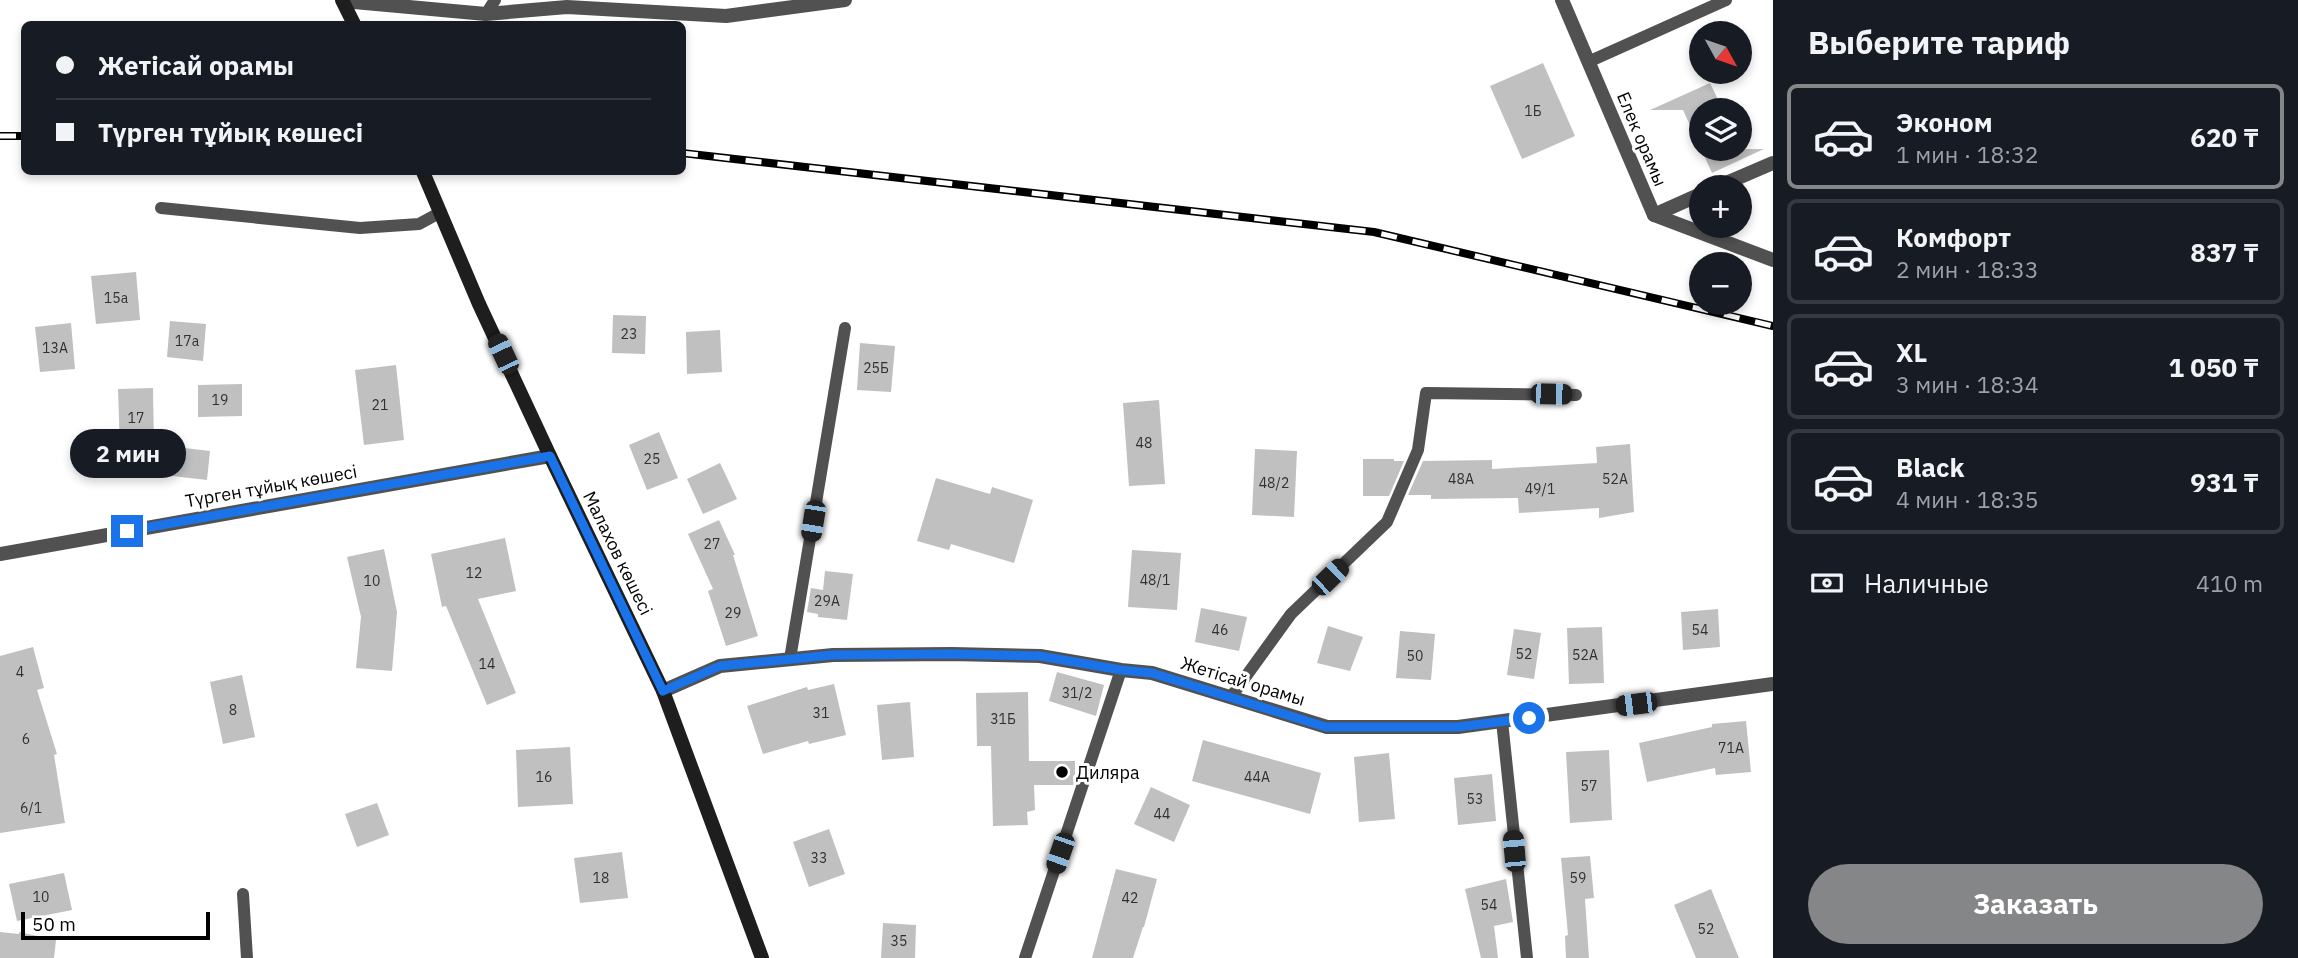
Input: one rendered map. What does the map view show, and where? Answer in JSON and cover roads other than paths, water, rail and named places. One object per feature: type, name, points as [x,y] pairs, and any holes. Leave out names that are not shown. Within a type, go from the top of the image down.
[{"type":"main road","points":[[342,0],[352,21]]},
{"type":"main road","name":"Малахов көшесі","points":[[424,175],[479,303],[663,691],[762,958]]},
{"type":"street","points":[[342,0],[486,14],[566,7],[726,16],[801,3],[845,0]]},
{"type":"street","name":"Елек орамы","points":[[1562,0],[1654,215],[1773,260]]},
{"type":"street","points":[[1745,175],[1773,163]]},
{"type":"street","points":[[1654,215],[1689,199]]},
{"type":"street","name":"Түрген тұйық көшесі","points":[[0,554],[550,456]]},
{"type":"street","name":"Жетісай орамы","points":[[663,691],[720,666],[833,655],[1040,656],[1152,673],[1326,727],[1458,727],[1773,684]]},
{"type":"lane","points":[[486,14],[495,0]]},
{"type":"lane","points":[[1588,62],[1726,0]]},
{"type":"lane","points":[[161,208],[360,228],[419,224],[441,212]]},
{"type":"lane","points":[[790,659],[845,328]]},
{"type":"lane","points":[[1231,697],[1291,614],[1387,522],[1418,450],[1426,393],[1576,395]]},
{"type":"lane","points":[[1025,958],[1121,670]]},
{"type":"lane","points":[[1502,721],[1527,958]]},
{"type":"lane","points":[[243,894],[247,958]]},
{"type":"railway","points":[[0,136],[21,136]]},
{"type":"railway","points":[[686,153],[1374,232],[1773,326]]},
{"type":"place","name":"Диляра","points":[[1062,772]]}]
